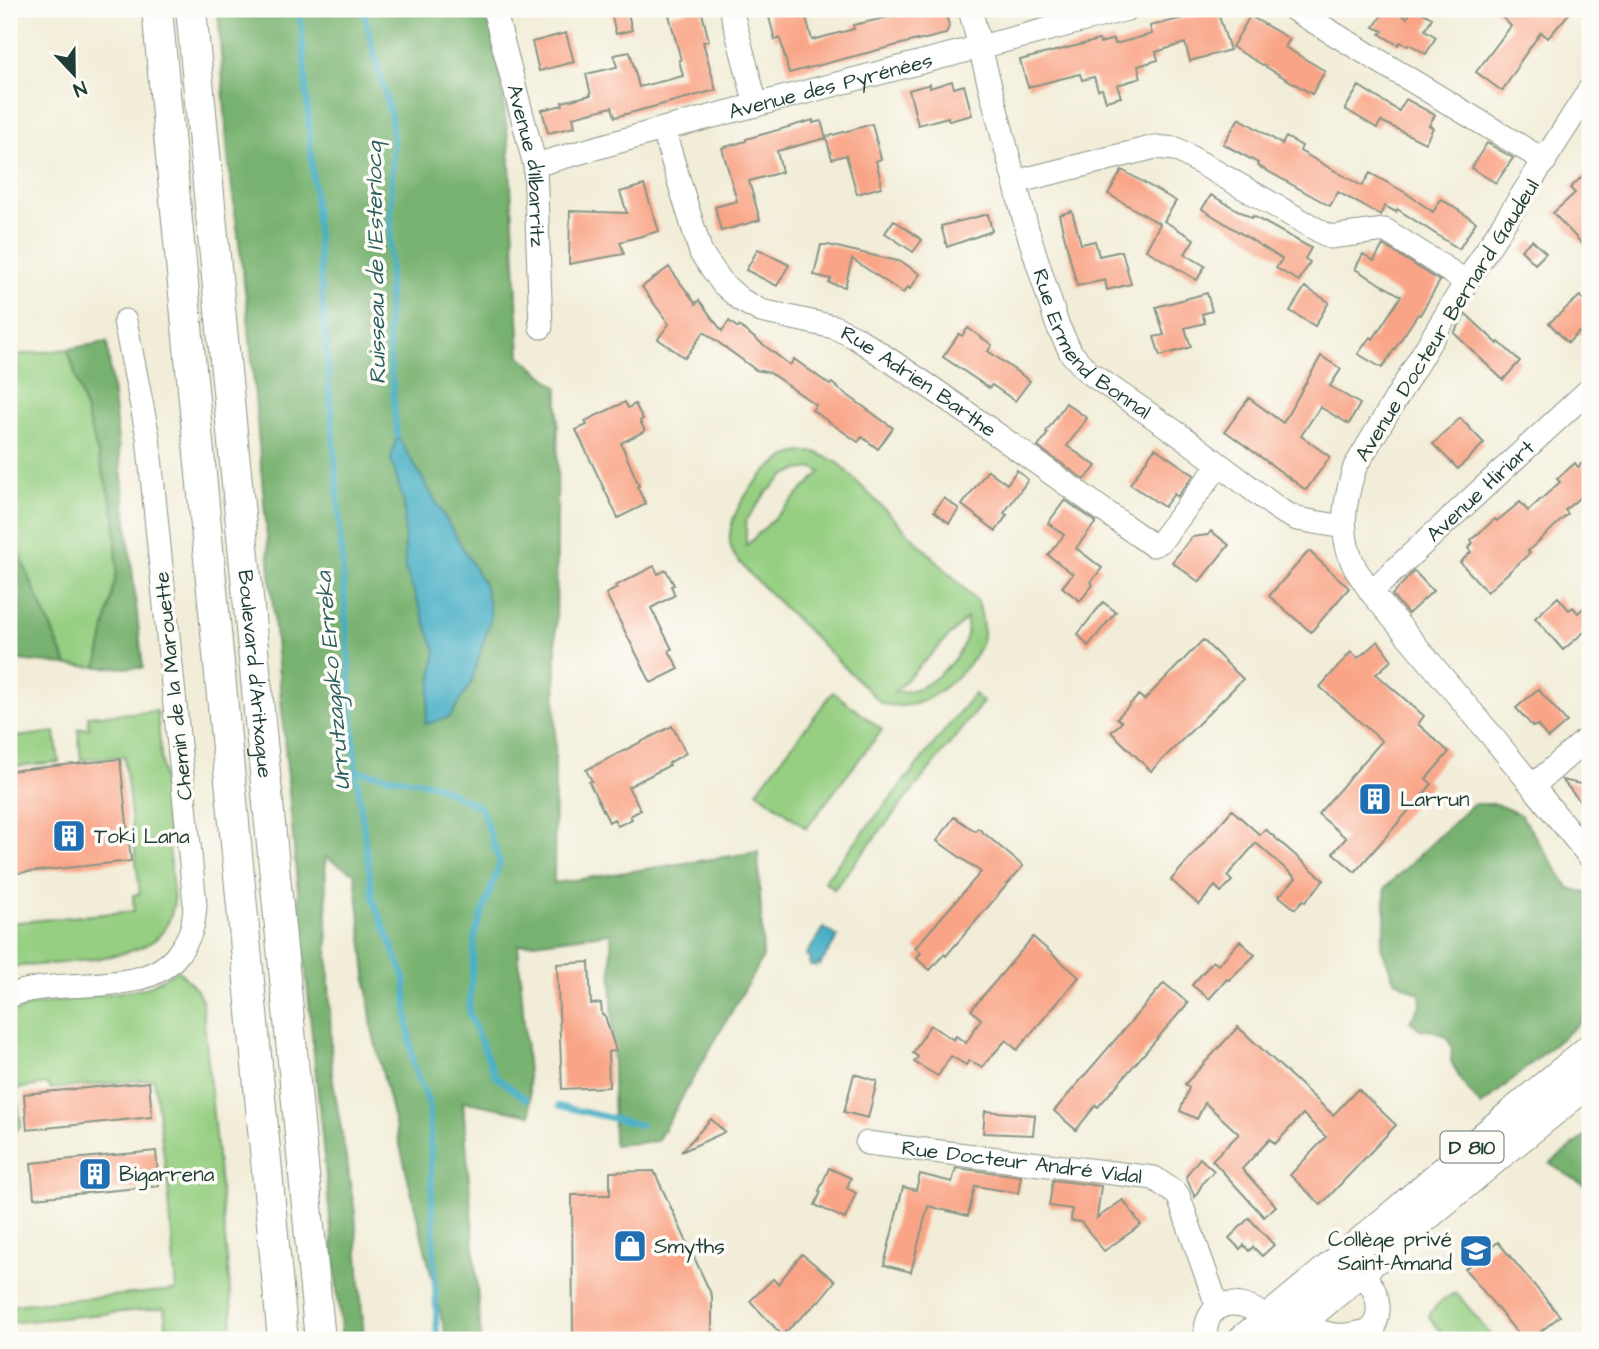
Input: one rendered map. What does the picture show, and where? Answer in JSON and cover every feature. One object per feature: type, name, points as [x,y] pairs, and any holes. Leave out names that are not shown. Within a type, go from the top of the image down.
[{"type":"main road","name":"Boulevard d'Aritxague","points":[[157,9],[283,1340]]},
{"type":"main road","name":"Boulevard d'Aritxague","points":[[191,9],[320,1340]]},
{"type":"main road","name":"D 810","points":[[1243,1340],[1297,1332],[1350,1264],[1590,1049]]},
{"type":"main road","name":"D 810","points":[[1350,1264],[1495,1158],[1590,1081]]},
{"type":"street","name":"Avenue d'Ilbarritz","points":[[494,9],[535,165],[541,327]]},
{"type":"street","points":[[731,9],[756,105]]},
{"type":"street","name":"Rue Ermend Bonnal","points":[[970,9],[1027,229],[1058,324],[1071,353],[1088,372],[1187,440],[1281,511],[1297,519],[1344,527]]},
{"type":"street","name":"Avenue des Pyrénées","points":[[535,165],[663,129],[1126,9]]},
{"type":"street","points":[[1293,9],[1545,161]]},
{"type":"street","name":"Avenue Docteur Bernard Gaudeul","points":[[1590,89],[1467,282],[1355,467],[1346,494],[1344,527],[1355,568],[1371,592],[1590,857]]},
{"type":"street","name":"Rue Adrien Barthe","points":[[663,129],[701,253],[723,284],[741,300],[761,311],[834,327],[855,337],[939,393],[1152,545],[1161,541],[1219,465]]},
{"type":"street","points":[[1015,182],[1155,148],[1176,149],[1330,237],[1385,230],[1467,282]]},
{"type":"street","name":"Chemin de la Marouette","points":[[9,996],[24,990],[121,982],[149,975],[175,958],[188,941],[194,923],[195,904],[148,437],[125,321]]},
{"type":"street","name":"Avenue Hiriart","points":[[1371,592],[1590,388]]},
{"type":"street","points":[[1533,786],[1590,736]]},
{"type":"street","name":"Rue Docteur André Vidal","points":[[867,1143],[1154,1178],[1178,1195],[1218,1308]]},
{"type":"street","points":[[1206,1340],[1207,1323],[1218,1308],[1227,1304],[1244,1304],[1297,1332],[1339,1336],[1380,1335],[1378,1303],[1374,1289],[1350,1264]]},
{"type":"green space","points":[[218,9],[490,9],[494,22],[509,147],[520,356],[558,388],[554,883],[758,852],[763,957],[657,1141],[614,1145],[611,933],[518,945],[531,1115],[463,1101],[481,1340],[447,1340],[372,1029],[355,874],[325,857],[332,1075],[355,1212],[364,1340],[342,1340],[295,861],[247,305],[228,157]]},
{"type":"green space","points":[[107,342],[143,668],[97,667],[117,571],[115,515],[68,349]]},
{"type":"green space","points":[[68,349],[115,515],[117,571],[97,667],[67,665],[17,549],[9,537],[9,356]]},
{"type":"green space","points":[[815,452],[837,462],[978,602],[983,635],[975,655],[946,686],[915,704],[882,704],[746,570],[733,553],[730,540],[737,510],[757,481],[781,460],[795,453]],"holes":[[[814,468],[821,472],[746,546],[746,520],[766,493],[784,476],[797,470]],[[967,618],[965,642],[942,672],[921,687],[894,692]]]},
{"type":"green space","points":[[9,537],[17,549],[67,665],[9,659]]},
{"type":"green space","points":[[833,692],[882,730],[806,828],[757,791]]},
{"type":"green space","points":[[974,694],[983,702],[834,889],[824,881]]},
{"type":"green space","points":[[157,711],[174,903],[167,925],[158,937],[129,951],[88,960],[9,967],[9,923],[134,911],[133,895],[140,894],[124,756],[81,760],[78,729],[89,728],[88,716]]},
{"type":"green space","points":[[55,732],[59,762],[9,767],[9,738]]},
{"type":"green space","points":[[1473,804],[1496,804],[1521,815],[1569,888],[1590,894],[1590,1014],[1481,1106],[1461,1081],[1451,1061],[1452,1048],[1447,1037],[1435,1031],[1420,1029],[1410,1021],[1421,1004],[1420,994],[1394,980],[1381,946],[1385,925],[1385,888]]},
{"type":"green space","points":[[178,970],[197,990],[202,1000],[232,1311],[232,1340],[168,1340],[164,1308],[9,1323],[9,1291],[11,1305],[176,1290],[168,1188],[154,1079],[50,1089],[48,1084],[17,1089],[21,1125],[13,1134],[9,1100],[9,1015],[28,1006],[146,988]]},
{"type":"green space","points":[[1590,1132],[1590,1189],[1550,1164]]},
{"type":"green space","points":[[1457,1293],[1492,1337],[1491,1340],[1448,1340],[1429,1317],[1440,1302]]},
{"type":"water","points":[[397,435],[485,586],[491,617],[471,683],[450,717],[425,724],[436,651],[405,568],[404,503],[391,459]]},
{"type":"water","points":[[824,928],[838,937],[820,965],[818,963],[811,966],[810,958],[806,955]]},
{"type":"building","points":[[610,9],[627,9],[632,30],[616,34]]},
{"type":"building","points":[[701,9],[709,41],[703,42],[716,90],[615,117],[612,107],[573,117],[575,127],[548,133],[542,110],[591,95],[586,74],[617,67],[614,55],[630,52],[639,87],[683,76],[669,15]]},
{"type":"building","points":[[767,9],[804,9],[812,40],[854,29],[853,25],[926,9],[945,9],[949,26],[946,34],[789,73],[780,38],[775,40]]},
{"type":"building","points":[[1386,9],[1392,9],[1407,18],[1412,9],[1416,9],[1432,18],[1425,30],[1436,37],[1426,54],[1409,44],[1408,46],[1400,42],[1398,45],[1380,34],[1383,31],[1374,27]]},
{"type":"building","points":[[1494,9],[1573,9],[1548,38],[1541,32],[1502,91],[1476,72],[1511,26]]},
{"type":"building","points":[[1217,10],[1230,50],[1190,61],[1185,43],[1156,52],[1158,60],[1138,66],[1141,78],[1117,85],[1121,97],[1106,101],[1102,89],[1098,90],[1094,77],[1082,80],[1080,74],[1028,87],[1020,60],[1099,40],[1100,43],[1114,39],[1115,44],[1152,34],[1150,26]]},
{"type":"building","points":[[1250,16],[1290,39],[1285,47],[1325,71],[1312,94],[1232,47]]},
{"type":"building","points":[[566,33],[574,62],[539,71],[532,42]]},
{"type":"building","points":[[952,81],[954,88],[964,85],[972,115],[949,121],[948,117],[918,125],[909,90],[930,84],[930,88]]},
{"type":"building","points":[[1359,86],[1399,111],[1406,99],[1435,115],[1429,125],[1433,128],[1425,143],[1381,121],[1377,128],[1345,109]]},
{"type":"building","points":[[1239,118],[1282,144],[1286,137],[1302,146],[1300,151],[1362,186],[1370,173],[1433,212],[1441,199],[1476,222],[1459,249],[1397,209],[1396,212],[1385,206],[1380,215],[1338,192],[1330,206],[1223,144]]},
{"type":"building","points":[[813,120],[813,123],[821,121],[826,138],[777,151],[782,172],[749,181],[760,220],[721,231],[715,207],[737,201],[722,148]]},
{"type":"building","points":[[872,124],[881,159],[876,161],[881,187],[857,194],[846,155],[832,159],[826,137]]},
{"type":"building","points":[[1487,143],[1513,158],[1496,183],[1471,168]]},
{"type":"building","points":[[1590,169],[1590,252],[1553,213],[1575,193],[1570,188]]},
{"type":"building","points":[[1122,170],[1176,201],[1164,221],[1194,239],[1185,254],[1205,266],[1197,280],[1146,250],[1160,224],[1108,194]]},
{"type":"building","points":[[644,185],[659,231],[620,242],[624,254],[569,264],[570,211],[627,213],[620,192]]},
{"type":"building","points":[[1211,195],[1311,248],[1305,259],[1310,262],[1299,281],[1276,268],[1282,259],[1202,209]]},
{"type":"building","points":[[1072,211],[1081,244],[1095,241],[1099,256],[1122,251],[1131,284],[1107,290],[1105,280],[1077,286],[1059,215]]},
{"type":"building","points":[[988,214],[992,231],[947,247],[941,226]]},
{"type":"building","points":[[894,220],[922,240],[913,252],[885,233]]},
{"type":"building","points":[[1532,240],[1546,253],[1535,264],[1521,250]]},
{"type":"building","points":[[821,245],[902,262],[920,274],[910,289],[908,287],[903,293],[852,259],[845,287],[829,283],[831,279],[814,275]]},
{"type":"building","points":[[1383,245],[1440,281],[1420,315],[1418,314],[1382,368],[1358,354],[1370,337],[1373,339],[1401,296],[1355,269],[1363,254],[1374,261]]},
{"type":"building","points":[[758,249],[789,265],[777,286],[746,270]]},
{"type":"building","points":[[669,267],[696,304],[699,300],[722,331],[729,321],[738,328],[739,326],[790,365],[794,359],[893,428],[878,449],[862,437],[858,442],[812,410],[816,405],[770,373],[756,370],[704,332],[685,358],[658,339],[669,324],[642,287]]},
{"type":"building","points":[[1305,287],[1329,302],[1315,326],[1290,311]]},
{"type":"building","points":[[1207,293],[1212,311],[1202,314],[1205,323],[1185,328],[1191,347],[1160,356],[1154,337],[1164,335],[1156,307]]},
{"type":"building","points":[[1580,296],[1590,307],[1590,344],[1579,332],[1568,343],[1549,323]]},
{"type":"building","points":[[1466,314],[1520,361],[1503,380],[1454,333]]},
{"type":"building","points":[[968,328],[992,345],[988,351],[1030,381],[1015,401],[992,385],[989,388],[943,357],[959,334],[962,336]]},
{"type":"building","points":[[1321,356],[1341,369],[1330,386],[1360,404],[1349,424],[1320,407],[1301,436],[1330,457],[1306,490],[1225,431],[1249,398],[1283,423]]},
{"type":"building","points":[[625,402],[628,408],[635,404],[643,419],[640,421],[645,431],[621,443],[646,504],[618,518],[576,430],[587,425],[585,421]]},
{"type":"building","points":[[1066,403],[1087,418],[1067,446],[1096,466],[1085,480],[1038,447]]},
{"type":"building","points":[[1460,418],[1484,443],[1458,469],[1433,444]]},
{"type":"building","points":[[1155,448],[1194,475],[1177,497],[1174,494],[1164,507],[1130,484]]},
{"type":"building","points":[[1590,456],[1590,489],[1565,510],[1568,514],[1528,551],[1530,553],[1487,592],[1460,562],[1471,552],[1468,548],[1473,543],[1471,540],[1520,502],[1528,511],[1560,482],[1557,479],[1575,463],[1578,467]]},
{"type":"building","points":[[988,470],[1007,484],[1017,470],[1028,480],[1004,513],[1007,515],[996,531],[962,505]]},
{"type":"building","points":[[944,498],[959,509],[949,523],[934,511]]},
{"type":"building","points":[[1065,500],[1096,522],[1076,548],[1102,568],[1080,601],[1062,587],[1073,574],[1048,555],[1064,535],[1048,523]]},
{"type":"building","points":[[1211,531],[1229,545],[1199,582],[1172,562],[1192,537],[1208,535]]},
{"type":"building","points":[[1309,551],[1349,588],[1311,632],[1269,596]]},
{"type":"building","points":[[654,566],[658,574],[666,570],[674,585],[671,586],[675,595],[651,608],[679,669],[651,683],[606,594],[617,588],[615,586]]},
{"type":"building","points":[[1414,571],[1433,591],[1408,614],[1392,595]]},
{"type":"building","points":[[1558,597],[1569,610],[1573,607],[1578,613],[1590,602],[1590,627],[1563,650],[1535,618]]},
{"type":"building","points":[[1103,602],[1116,612],[1088,646],[1078,634]]},
{"type":"building","points":[[1203,640],[1243,679],[1151,771],[1111,732],[1122,722],[1117,718],[1139,695],[1144,700]]},
{"type":"building","points":[[1378,641],[1392,660],[1376,674],[1424,716],[1418,724],[1449,752],[1426,779],[1432,784],[1355,872],[1333,853],[1346,838],[1318,814],[1382,741],[1320,687],[1351,652],[1358,658]]},
{"type":"building","points":[[1538,689],[1567,722],[1548,738],[1537,725],[1533,727],[1516,708]]},
{"type":"building","points":[[672,726],[686,753],[669,763],[670,765],[628,787],[641,810],[630,816],[632,819],[618,826],[614,819],[609,822],[589,782],[592,781],[586,770]]},
{"type":"building","points":[[120,759],[131,861],[9,874],[9,771]]},
{"type":"building","points":[[1562,780],[1590,786],[1590,813]]},
{"type":"building","points":[[1232,810],[1260,835],[1265,829],[1324,880],[1305,902],[1303,900],[1295,909],[1279,896],[1296,878],[1256,843],[1227,876],[1232,881],[1221,892],[1215,886],[1199,905],[1171,880]]},
{"type":"building","points":[[954,817],[975,831],[978,828],[1023,866],[946,956],[944,954],[930,970],[916,958],[921,953],[915,948],[981,872],[937,841]]},
{"type":"building","points":[[1033,937],[1079,977],[1017,1050],[1006,1040],[982,1067],[969,1060],[966,1065],[951,1056],[938,1076],[914,1062],[918,1057],[913,1053],[930,1025],[954,1040],[956,1036],[966,1043],[981,1019],[971,1010]]},
{"type":"building","points":[[1240,941],[1255,955],[1209,999],[1192,985],[1213,961],[1218,965]]},
{"type":"building","points":[[589,962],[591,1004],[601,1003],[602,1015],[605,1016],[616,1051],[608,1052],[609,1087],[562,1089],[557,964]]},
{"type":"building","points":[[1164,983],[1188,1003],[1076,1130],[1054,1111]]},
{"type":"building","points":[[1238,1027],[1333,1115],[1358,1089],[1396,1125],[1321,1205],[1290,1175],[1326,1137],[1303,1114],[1275,1144],[1270,1139],[1242,1169],[1276,1206],[1264,1217],[1212,1160],[1239,1134],[1205,1103],[1197,1119],[1180,1111],[1189,1088],[1185,1084]]},
{"type":"building","points":[[854,1074],[877,1081],[868,1118],[844,1112]]},
{"type":"building","points":[[149,1082],[152,1117],[27,1130],[24,1094]]},
{"type":"building","points":[[985,1111],[1035,1115],[1033,1135],[983,1133]]},
{"type":"building","points":[[711,1119],[725,1132],[681,1152]]},
{"type":"building","name":"Bigarrena","points":[[156,1151],[159,1186],[34,1198],[31,1163]]},
{"type":"building","points":[[1200,1158],[1214,1171],[1204,1181],[1195,1197],[1186,1177]]},
{"type":"building","points":[[829,1168],[851,1178],[847,1188],[856,1193],[845,1219],[815,1205]]},
{"type":"building","points":[[956,1168],[1021,1176],[1018,1193],[975,1186],[968,1216],[928,1206],[911,1272],[884,1265],[903,1187],[916,1190],[920,1174],[952,1182]]},
{"type":"building","name":"Smyths","points":[[654,1171],[712,1296],[712,1340],[573,1340],[572,1195],[610,1195],[610,1172]]},
{"type":"building","points":[[1053,1180],[1101,1186],[1097,1218],[1123,1200],[1141,1225],[1104,1251],[1081,1222],[1071,1221],[1072,1209],[1049,1206]]},
{"type":"building","points":[[1249,1218],[1274,1245],[1262,1256],[1253,1247],[1249,1251],[1244,1245],[1240,1249],[1229,1238]]},
{"type":"building","points":[[1498,1242],[1560,1316],[1530,1340],[1523,1340],[1465,1269]]},
{"type":"building","points":[[802,1254],[835,1281],[819,1301],[782,1335],[750,1301],[773,1279],[778,1284]]},
{"type":"waterway","name":"Urrutzagako Erreka","points":[[300,9],[356,771],[373,899],[405,978],[414,1068],[429,1103],[437,1340]]},
{"type":"waterway","name":"Ruisseau de l'Esterlocq","points":[[363,9],[391,117],[393,140],[388,336],[397,435]]},
{"type":"waterway","points":[[356,771],[434,784],[481,808],[500,863],[475,934],[469,1013],[495,1076],[526,1099]]},
{"type":"waterway","points":[[559,1106],[641,1125]]},
{"type":"place","name":"Larrun","points":[[1375,799]]},
{"type":"place","name":"Toki Lana","points":[[69,836]]},
{"type":"place","name":"Bigarrena","points":[[95,1174]]},
{"type":"place","name":"Smyths","points":[[630,1246]]},
{"type":"place","name":"Collège privé Saint-Amand","points":[[1476,1251]]}]
